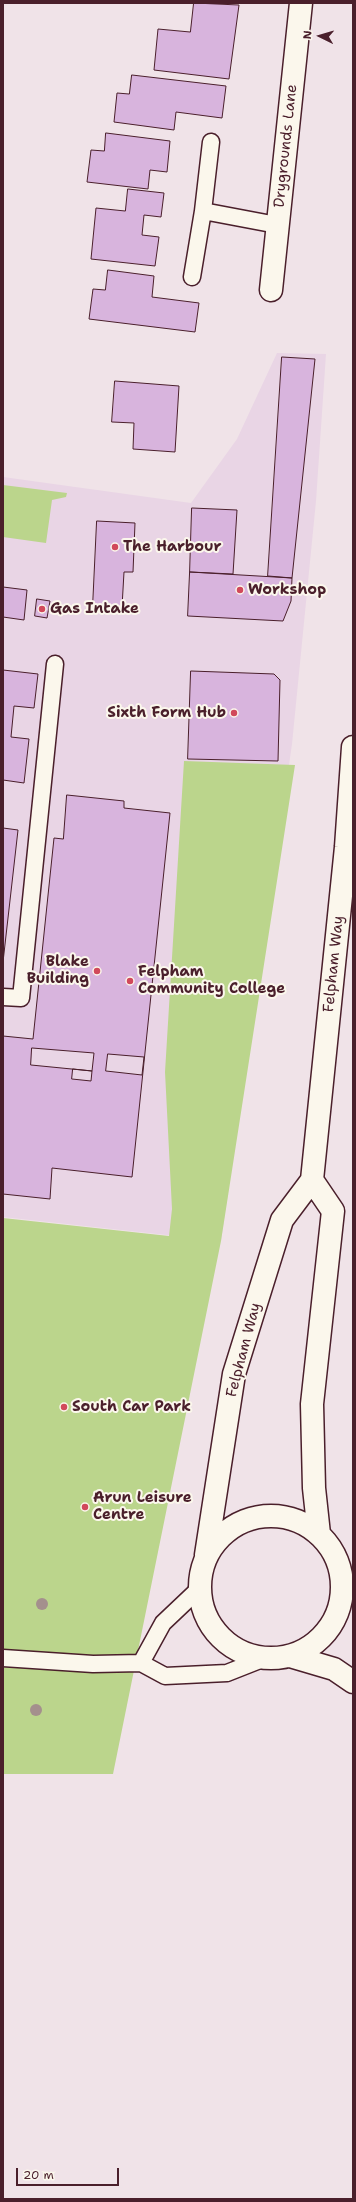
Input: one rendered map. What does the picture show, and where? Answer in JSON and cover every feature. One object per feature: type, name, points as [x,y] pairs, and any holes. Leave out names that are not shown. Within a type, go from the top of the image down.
[{"type":"main road","name":"Drygrounds Lane","points":[[271,290],[301,3]]},
{"type":"main road","name":"Felpham Way","points":[[312,1180],[333,1211],[312,1404],[314,1488],[325,1541],[338,1560],[343,1584],[340,1608],[329,1629],[312,1646],[290,1656],[265,1658],[242,1652],[224,1640],[209,1622],[201,1600],[201,1578],[206,1556],[234,1374],[282,1220],[312,1180],[350,847],[353,747]]},
{"type":"main road","name":"Felpham Way","points":[[206,1556],[220,1537],[238,1523],[259,1516],[284,1516],[306,1524],[353,1570]]},
{"type":"main road","name":"Felpham Way","points":[[290,1656],[334,1669],[353,1682]]},
{"type":"lane","points":[[192,277],[203,211],[210,142]]},
{"type":"lane","points":[[203,211],[277,225]]},
{"type":"lane","points":[[3,996],[22,998],[55,664]]},
{"type":"lane","points":[[141,1663],[163,1623],[201,1588]]},
{"type":"lane","points":[[3,1658],[93,1664],[141,1663],[165,1676],[227,1673],[265,1658]]},
{"type":"shaded area","name":"Felpham Community College","points":[[277,353],[326,354],[316,501],[292,744],[221,1241],[3,1217],[3,477],[191,503],[237,439]]},
{"type":"green space","points":[[3,485],[67,493],[66,497],[52,500],[46,543],[3,537]]},
{"type":"green space","name":"Arun Leisure Centre","points":[[184,761],[295,765],[221,1241],[113,1774],[3,1774],[3,1218],[169,1236],[172,1209],[165,1072]]},
{"type":"building","points":[[194,3],[239,5],[229,79],[154,70],[158,29],[190,32]]},
{"type":"building","points":[[132,75],[226,86],[222,118],[176,112],[174,130],[114,122],[117,93],[129,94]]},
{"type":"building","points":[[106,133],[170,141],[167,172],[150,170],[148,189],[87,182],[91,150],[104,151]]},
{"type":"building","points":[[128,189],[164,193],[161,217],[144,215],[142,235],[159,237],[155,266],[91,259],[96,208],[125,211]]},
{"type":"building","points":[[108,270],[154,276],[152,297],[199,303],[195,332],[89,319],[93,289],[105,290]]},
{"type":"building","points":[[282,357],[315,359],[292,578],[268,576]]},
{"type":"building","points":[[115,381],[179,386],[175,452],[133,449],[134,423],[112,422]]},
{"type":"building","points":[[192,508],[237,510],[233,574],[190,572]]},
{"type":"building","name":"The Harbour","points":[[97,521],[135,523],[133,572],[124,572],[122,607],[93,606]]},
{"type":"building","name":"Workshop","points":[[190,572],[292,578],[291,601],[283,621],[188,616]]},
{"type":"building","points":[[3,587],[27,590],[24,620],[3,617]]},
{"type":"building","name":"Gas Intake","points":[[37,599],[50,601],[47,618],[35,616]]},
{"type":"building","points":[[3,670],[38,674],[34,708],[14,706],[11,737],[29,739],[24,783],[3,780]]},
{"type":"building","name":"Sixth Form Hub","points":[[191,671],[274,674],[280,680],[278,761],[188,759]]},
{"type":"building","name":"Blake Building","points":[[67,795],[124,801],[124,808],[170,813],[132,1177],[52,1168],[50,1199],[3,1194],[3,1036],[33,1039],[54,838],[63,839]]},
{"type":"building","points":[[3,828],[18,830],[3,962]]},
{"type":"building","points":[[32,1048],[94,1053],[92,1071],[31,1065]]},
{"type":"building","points":[[108,1054],[144,1057],[142,1075],[106,1071]]},
{"type":"building","points":[[73,1069],[92,1071],[91,1081],[72,1079]]},
{"type":"place","name":"The Harbour","points":[[115,547]]},
{"type":"place","name":"Workshop","points":[[240,590]]},
{"type":"place","name":"Gas Intake","points":[[42,609]]},
{"type":"place","name":"Sixth Form Hub","points":[[234,713]]},
{"type":"place","name":"Blake Building","points":[[97,971]]},
{"type":"place","name":"Felpham Community College","points":[[130,981]]},
{"type":"place","name":"South Car Park","points":[[64,1407]]},
{"type":"place","name":"Arun Leisure Centre","points":[[85,1507]]}]
